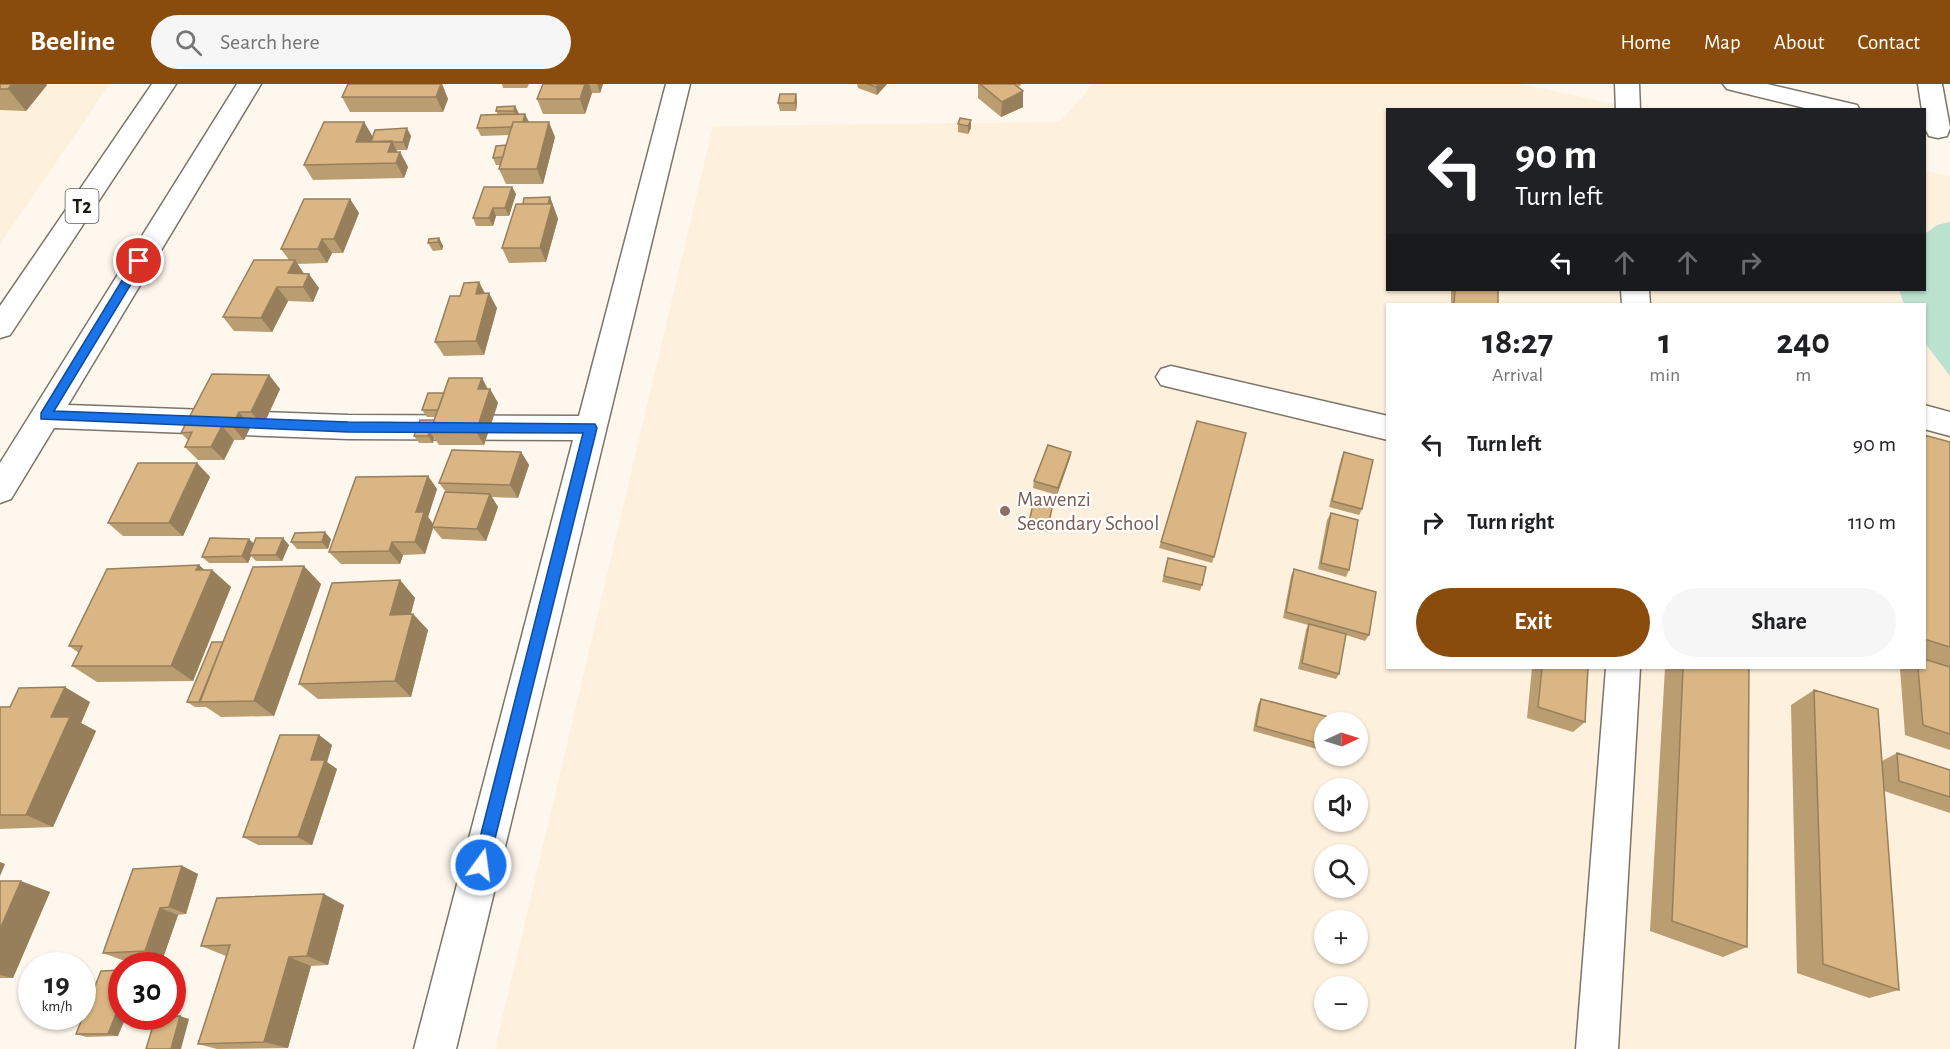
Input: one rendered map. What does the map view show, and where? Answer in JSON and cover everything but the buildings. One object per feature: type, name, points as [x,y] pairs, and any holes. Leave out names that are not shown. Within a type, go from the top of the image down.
[{"type":"main road","name":"T2","points":[[0,328],[164,84]]},
{"type":"main road","points":[[0,490],[249,84]]},
{"type":"main road","points":[[435,1049],[678,84]]},
{"type":"main road","points":[[1627,84],[1628,108]]},
{"type":"main road","points":[[1735,84],[1839,108]]},
{"type":"main road","points":[[1930,84],[1938,130]]},
{"type":"main road","points":[[1171,377],[1386,428]]},
{"type":"main road","points":[[45,416],[348,427],[590,428]]},
{"type":"main road","points":[[1926,418],[1950,424]]},
{"type":"main road","points":[[1597,1049],[1623,669]]},
{"type":"shaded area","points":[[0,84],[110,84],[0,244]]},
{"type":"shaded area","name":"Mawenzi Secondary School","points":[[1093,84],[1520,84],[1634,108],[1386,108],[1386,291],[1926,291],[1926,171],[1950,176],[1950,1049],[495,1049],[713,126],[1060,122]]},
{"type":"green space","points":[[1950,222],[1950,376],[1926,344],[1926,303],[1904,303],[1899,291],[1926,291],[1926,233],[1937,225]]},
{"type":"place","name":"Mawenzi Secondary School","points":[[1005,511]]},
{"type":"route","points":[[139,261],[45,416],[348,427],[590,428],[481,865]]}]
